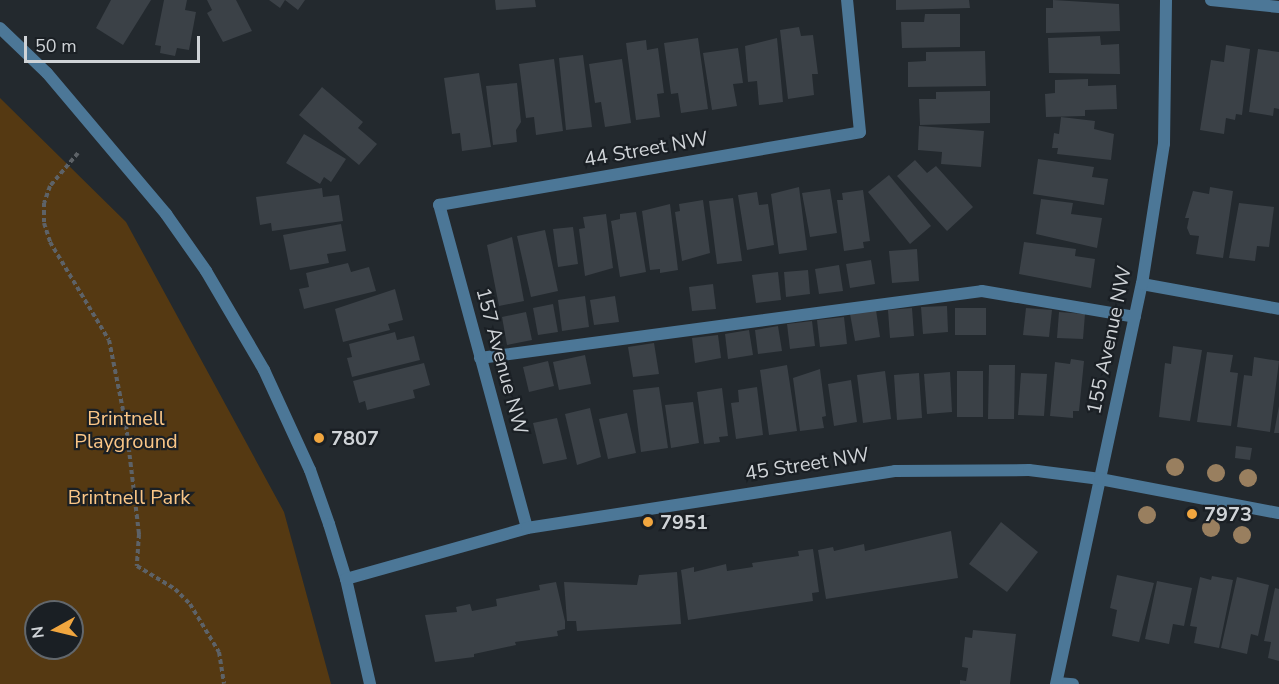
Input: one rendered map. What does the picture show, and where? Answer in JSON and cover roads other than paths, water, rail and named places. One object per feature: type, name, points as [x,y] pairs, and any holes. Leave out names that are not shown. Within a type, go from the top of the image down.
[{"type":"street","name":"44 Street NW","points":[[439,205],[860,132],[847,0]]},
{"type":"street","name":"155 Avenue NW","points":[[1056,683],[1142,284],[1164,144],[1166,0]]},
{"type":"street","points":[[1211,0],[1279,7]]},
{"type":"street","points":[[0,28],[47,73],[119,155],[206,270],[264,370],[288,418],[346,579],[370,684]]},
{"type":"street","name":"157 Avenue NW","points":[[439,205],[527,528]]},
{"type":"street","points":[[1142,284],[1279,309]]},
{"type":"street","points":[[480,358],[982,291],[1134,317]]},
{"type":"street","name":"45 Street NW","points":[[346,579],[527,528],[895,471],[995,469],[1100,479],[1279,513]]},
{"type":"street","points":[[1056,683],[1073,684]]},
{"type":"place","name":"7807","points":[[319,438]]},
{"type":"place","name":"7973","points":[[1192,514]]},
{"type":"place","name":"7951","points":[[648,522]]},
{"type":"park label","name":"Brintnell Playground","points":[[126,430]]},
{"type":"park label","name":"Brintnell Park","points":[[129,497]]}]
